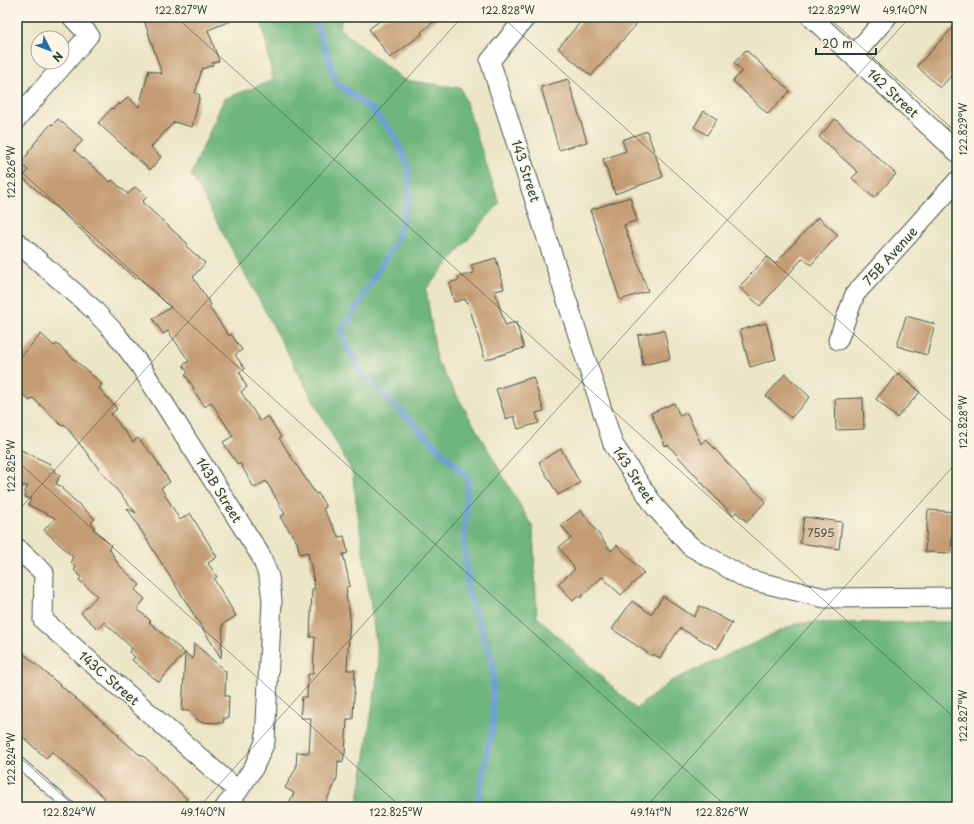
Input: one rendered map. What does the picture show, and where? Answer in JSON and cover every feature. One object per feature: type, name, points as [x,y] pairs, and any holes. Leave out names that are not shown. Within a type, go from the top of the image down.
[{"type":"street","points":[[17,119],[89,35],[72,17]]},
{"type":"street","name":"143 Street","points":[[526,17],[490,60],[613,444],[655,507],[690,546],[747,579],[825,598],[957,597]]},
{"type":"street","name":"142 Street","points":[[811,17],[957,152]]},
{"type":"street","points":[[853,56],[888,17]]},
{"type":"street","name":"75B Avenue","points":[[838,340],[856,294],[957,181]]},
{"type":"street","name":"143B Street","points":[[17,242],[92,309],[116,334],[139,364],[261,556],[269,577],[272,600],[265,742],[254,767],[225,807]]},
{"type":"street","name":"143C Street","points":[[17,548],[44,574],[43,620],[238,791]]},
{"type":"lane","points":[[17,761],[70,807]]},
{"type":"green space","points":[[261,17],[342,17],[340,29],[404,80],[461,88],[499,203],[426,289],[437,361],[533,528],[537,617],[636,709],[671,681],[798,623],[957,622],[957,807],[357,807],[379,665],[352,472],[191,174],[224,99],[273,80]]},
{"type":"building","points":[[143,17],[238,17],[208,30],[219,61],[202,69],[195,93],[200,95],[192,127],[174,122],[151,147],[161,157],[150,170],[98,123],[112,108],[113,109],[119,103],[120,105],[128,97],[139,107],[149,70],[162,74]]},
{"type":"building","points":[[385,17],[440,17],[421,32],[422,34],[390,58],[369,29]]},
{"type":"building","points":[[585,17],[629,17],[636,25],[591,76],[558,48]]},
{"type":"building","points":[[957,23],[957,69],[940,88],[917,66]]},
{"type":"building","points":[[746,50],[790,91],[768,114],[733,81],[742,71],[734,63]]},
{"type":"building","points":[[568,79],[587,142],[559,150],[541,87]]},
{"type":"building","points":[[704,111],[717,119],[707,135],[694,127]]},
{"type":"building","points":[[58,119],[83,140],[74,150],[110,182],[112,180],[128,194],[135,187],[147,197],[142,202],[188,244],[186,246],[205,263],[193,277],[211,305],[209,307],[229,336],[231,334],[242,350],[235,355],[245,369],[239,372],[247,387],[241,392],[260,421],[268,416],[281,437],[279,438],[316,494],[318,493],[326,507],[323,509],[339,537],[344,536],[348,553],[343,554],[350,586],[346,587],[350,615],[347,670],[355,670],[353,719],[347,719],[345,754],[343,762],[338,761],[337,778],[323,807],[287,807],[294,793],[285,788],[296,768],[297,752],[309,753],[311,718],[300,718],[302,697],[307,697],[308,674],[313,674],[315,637],[310,637],[312,589],[315,588],[308,552],[300,554],[297,542],[280,517],[285,514],[266,481],[254,488],[240,463],[238,465],[223,442],[233,436],[211,402],[205,407],[185,375],[188,373],[183,365],[189,361],[168,331],[163,334],[153,319],[171,307],[138,277],[136,279],[23,178],[28,170],[20,163],[51,124],[52,125]]},
{"type":"building","points":[[835,119],[896,174],[874,198],[852,178],[858,172],[819,137]]},
{"type":"building","points":[[647,131],[663,177],[615,194],[603,159],[626,151],[622,140]]},
{"type":"building","points":[[630,197],[637,220],[624,225],[648,291],[620,300],[590,210]]},
{"type":"building","points":[[818,217],[838,235],[811,265],[803,258],[760,306],[739,287],[767,257],[775,264]]},
{"type":"building","points":[[496,258],[504,289],[495,291],[505,325],[516,322],[524,348],[485,360],[468,302],[466,303],[465,299],[454,302],[449,283],[459,280],[458,277],[474,273],[471,265]]},
{"type":"building","points":[[906,316],[935,324],[927,355],[897,346]]},
{"type":"building","points":[[766,323],[776,359],[750,367],[740,330]]},
{"type":"building","points":[[664,330],[670,359],[643,365],[638,335]]},
{"type":"building","points":[[41,334],[54,346],[57,344],[102,384],[99,388],[117,409],[111,414],[133,442],[138,438],[154,457],[170,482],[161,488],[180,520],[190,513],[217,557],[208,563],[217,577],[214,579],[236,616],[223,624],[221,658],[127,508],[136,513],[64,424],[62,426],[33,398],[30,401],[17,389],[17,361]]},
{"type":"building","points":[[899,373],[920,392],[897,418],[876,399]]},
{"type":"building","points":[[785,374],[810,397],[791,418],[766,396]]},
{"type":"building","points":[[533,377],[544,411],[536,413],[539,423],[518,429],[514,416],[506,419],[496,389]]},
{"type":"building","points":[[863,398],[864,429],[836,430],[835,399]]},
{"type":"building","points":[[674,403],[680,416],[687,413],[701,444],[706,439],[741,478],[766,501],[747,522],[736,512],[733,515],[721,504],[668,445],[665,446],[651,413]]},
{"type":"building","points":[[17,448],[50,464],[49,467],[60,475],[56,484],[63,487],[62,489],[95,519],[91,523],[95,527],[93,529],[111,545],[109,548],[118,564],[140,585],[135,590],[145,599],[137,609],[151,621],[149,622],[185,653],[159,682],[132,660],[135,657],[129,652],[132,648],[104,622],[98,629],[81,613],[97,596],[79,580],[81,577],[74,570],[76,568],[71,563],[73,557],[44,530],[55,518],[28,505],[31,499],[25,497],[26,494],[24,493],[28,486],[17,485]]},
{"type":"building","points":[[561,449],[580,483],[558,495],[539,462]]},
{"type":"building","points":[[581,510],[611,551],[617,545],[644,573],[621,595],[602,577],[580,598],[578,596],[573,601],[558,584],[575,569],[559,547],[571,538],[561,525]]},
{"type":"building","points":[[928,510],[957,512],[957,537],[952,537],[951,553],[925,552]]},
{"type":"building","points":[[804,517],[842,522],[839,549],[800,543]]},
{"type":"building","points":[[663,596],[694,617],[700,606],[732,623],[717,649],[680,628],[660,658],[653,654],[652,656],[612,629],[632,601],[651,614]]},
{"type":"building","points":[[194,643],[226,672],[225,696],[229,696],[228,718],[224,718],[223,723],[200,722],[190,711],[182,711],[185,653],[193,659]]},
{"type":"building","points":[[17,648],[157,768],[156,769],[187,799],[180,807],[97,807],[105,798],[52,752],[46,758],[17,732]]},
{"type":"waterway","points":[[314,17],[337,83],[372,110],[394,135],[407,165],[410,191],[397,239],[341,333],[360,371],[468,478],[464,542],[468,593],[493,663],[493,723],[477,807]]}]
